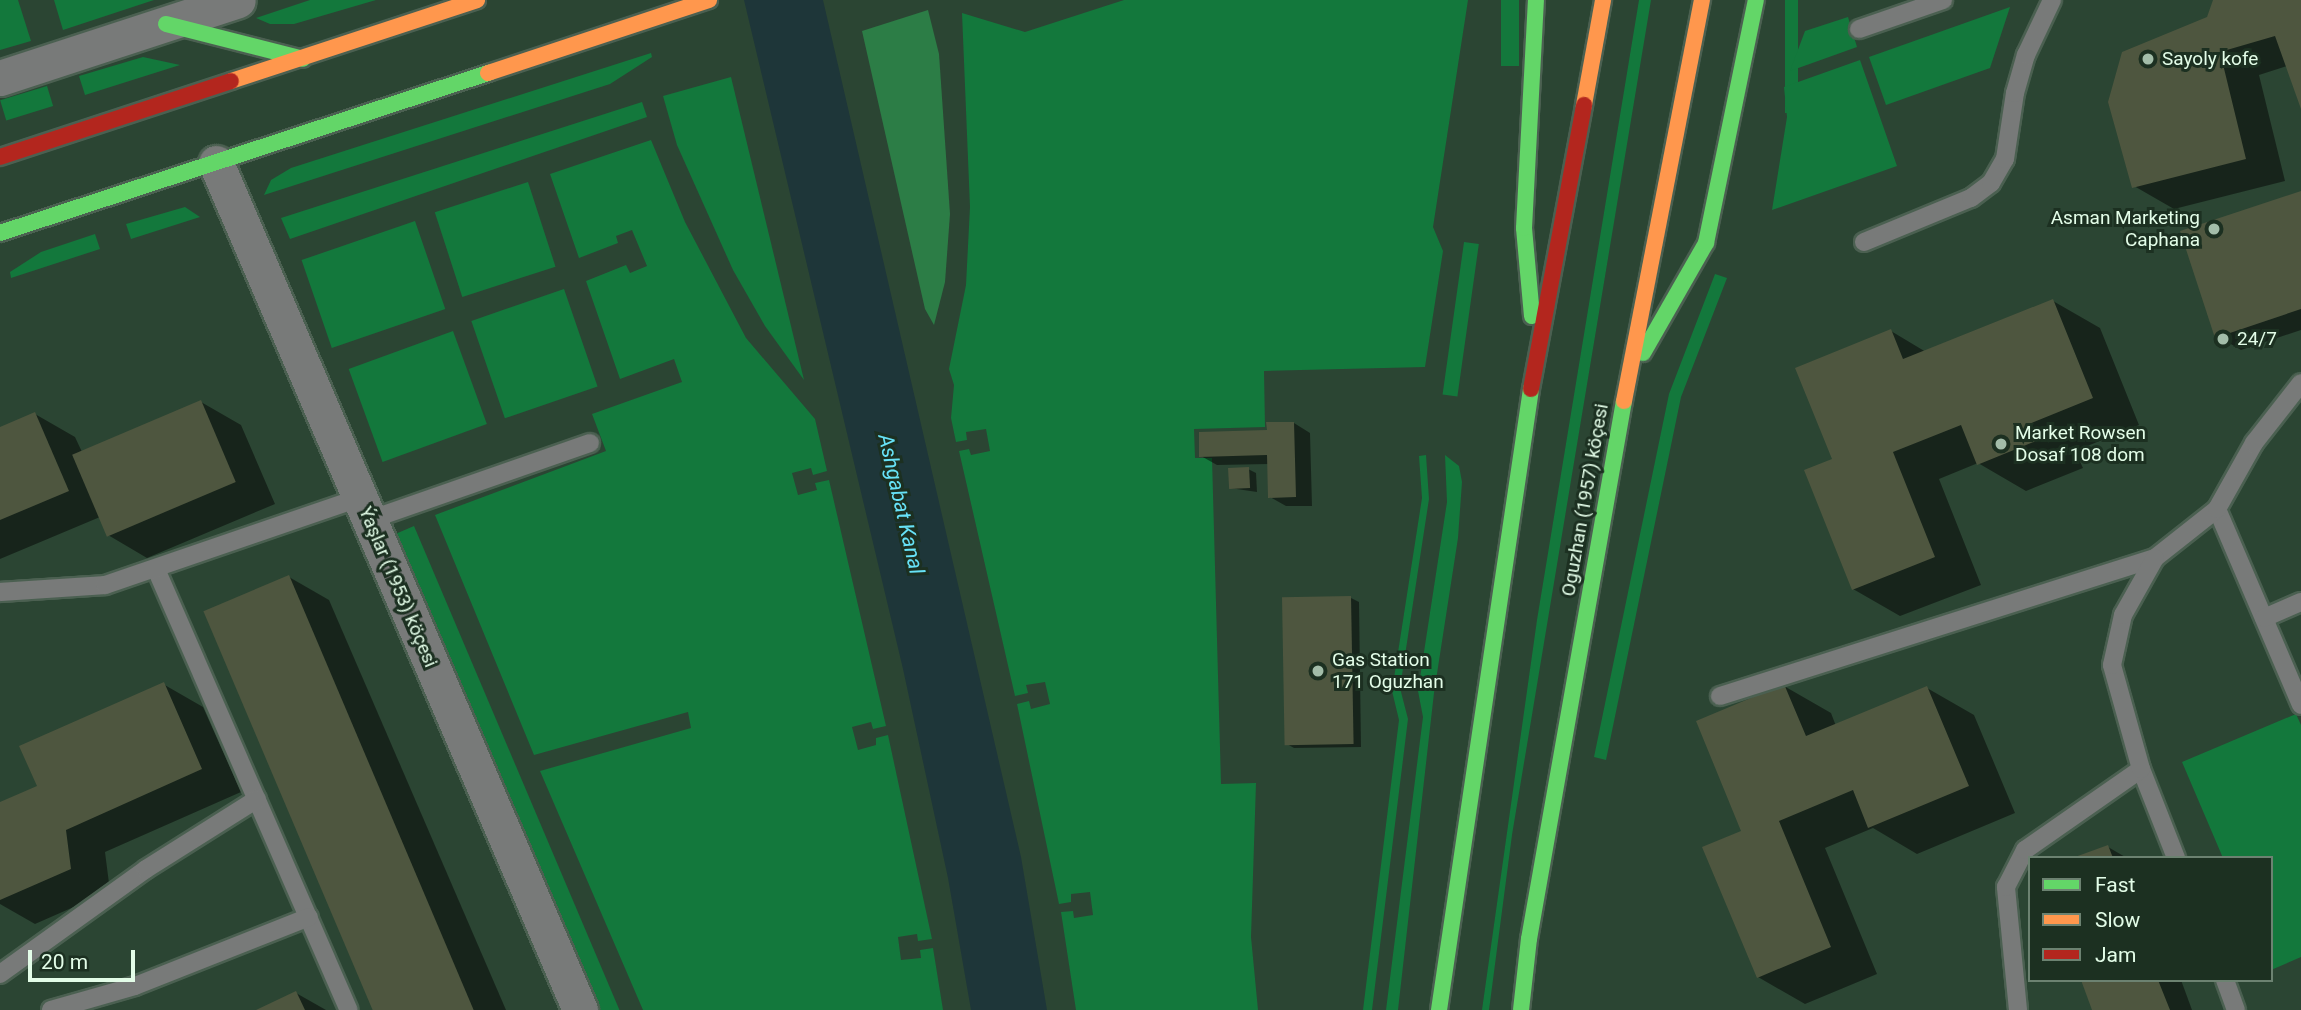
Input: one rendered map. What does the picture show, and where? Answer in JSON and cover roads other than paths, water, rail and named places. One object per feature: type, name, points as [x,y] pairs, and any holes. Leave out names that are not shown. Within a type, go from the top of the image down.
[{"type":"main road","points":[[0,157],[478,0]]},
{"type":"main road","points":[[0,233],[709,0]]},
{"type":"main road","points":[[1536,0],[1524,228],[1537,360]]},
{"type":"main road","points":[[1439,1010],[1537,360],[1603,0]]},
{"type":"main road","name":"Oguzhan (1957) köçesi","points":[[1521,1010],[1529,939],[1628,379],[1702,0]]},
{"type":"main road","points":[[1628,379],[1706,243],[1756,0]]},
{"type":"main road","points":[[166,24],[303,59]]},
{"type":"street","points":[[0,78],[238,0]]},
{"type":"street","name":"Ýaşlar (1953) köçesi","points":[[216,163],[580,1010]]},
{"type":"lane","points":[[1859,29],[1943,0]]},
{"type":"lane","points":[[1864,242],[1970,198],[1991,183],[2005,159],[2015,93],[2026,55],[2052,0]]},
{"type":"lane","points":[[1720,696],[2155,558],[2217,509],[2254,443],[2301,383]]},
{"type":"lane","points":[[0,592],[105,585],[590,443]]},
{"type":"lane","points":[[2217,509],[2301,705]]},
{"type":"lane","points":[[2155,558],[2123,615],[2112,665],[2141,769],[2175,856]]},
{"type":"lane","points":[[156,569],[349,1010]]},
{"type":"lane","points":[[2264,618],[2301,602]]},
{"type":"lane","points":[[2018,1010],[2006,887],[2025,850],[2141,769]]},
{"type":"lane","points":[[0,974],[135,877],[257,799]]},
{"type":"lane","points":[[51,1010],[135,986],[309,917]]},
{"type":"lane","points":[[2226,982],[2236,1010]]},
{"type":"water","name":"Ashgabat Kanal","points":[[744,0],[823,0],[1021,857],[1047,1010],[971,1010],[948,878],[903,669]]},
{"type":"place","name":"Sayoly kofe","points":[[2148,59]]},
{"type":"place","name":"Asman Marketing Caphana","points":[[2214,229]]},
{"type":"place","name":"24/7","points":[[2223,339]]},
{"type":"place","name":"Market Rowsen Dosaf 108 dom","points":[[2001,444]]},
{"type":"place","name":"Gas Station 171 Oguzhan","points":[[1318,671]]}]
